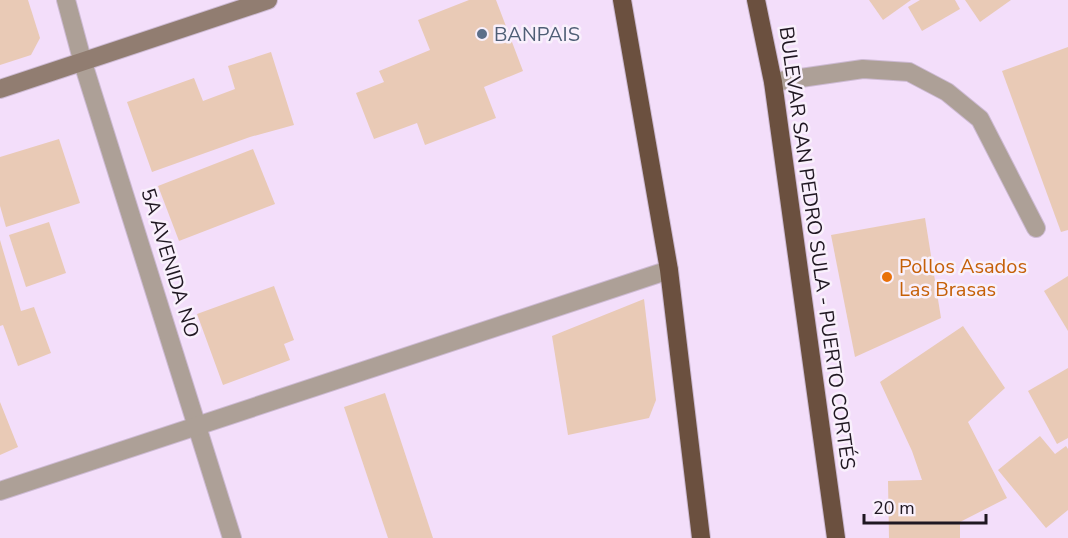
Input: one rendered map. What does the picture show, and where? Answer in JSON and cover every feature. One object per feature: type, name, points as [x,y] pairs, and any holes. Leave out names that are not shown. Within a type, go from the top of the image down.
[{"type":"highway","points":[[622,0],[669,270],[701,538]]},
{"type":"highway","name":"BULEVAR SAN PEDRO SULA - PUERTO CORTÉS","points":[[756,0],[773,82],[836,538]]},
{"type":"main road","points":[[0,89],[268,0]]},
{"type":"street","name":"5A AVENIDA NO","points":[[66,0],[83,63],[232,538]]},
{"type":"street","points":[[773,82],[863,69],[909,72],[947,92],[980,119],[1036,228]]},
{"type":"street","points":[[0,491],[669,270]]},
{"type":"building","points":[[0,0],[28,0],[40,38],[31,55],[0,65]]},
{"type":"building","points":[[469,0],[496,0],[523,71],[484,87],[496,118],[425,145],[417,123],[374,139],[356,93],[384,82],[379,71],[430,50],[418,20]]},
{"type":"building","points":[[869,0],[911,0],[883,20]]},
{"type":"building","points":[[920,0],[955,0],[960,9],[922,31],[908,7]]},
{"type":"building","points":[[965,0],[1011,0],[980,22]]},
{"type":"building","points":[[1068,47],[1068,230],[1061,232],[1002,71]]},
{"type":"building","points":[[271,52],[294,125],[250,137],[152,172],[127,102],[194,78],[203,101],[235,89],[228,66]]},
{"type":"building","points":[[59,139],[80,203],[6,227],[0,206],[0,157]]},
{"type":"building","points":[[253,149],[275,204],[179,241],[158,186]]},
{"type":"building","name":"Pollos Asados Las Brasas","points":[[925,218],[941,318],[855,357],[831,235]]},
{"type":"building","points":[[49,222],[66,273],[26,287],[9,235]]},
{"type":"building","points":[[0,240],[21,311],[34,307],[51,353],[18,366],[3,325],[0,326]]},
{"type":"building","points":[[1068,276],[1068,331],[1044,291]]},
{"type":"building","points":[[274,286],[294,340],[284,344],[290,360],[223,385],[197,314]]},
{"type":"building","points":[[644,299],[656,400],[649,418],[568,435],[552,336]]},
{"type":"building","points":[[963,326],[1005,388],[968,422],[1007,498],[960,522],[960,538],[889,538],[888,481],[922,480],[912,451],[880,382]]},
{"type":"building","points":[[1068,368],[1068,438],[1057,444],[1028,391]]},
{"type":"building","points":[[385,393],[433,538],[388,538],[344,407]]},
{"type":"building","points":[[0,402],[18,447],[0,455]]},
{"type":"building","points":[[1040,436],[1055,454],[1066,446],[1068,449],[1068,510],[1046,528],[998,470]]},
{"type":"place","name":"BANPAIS","points":[[482,34]]},
{"type":"place","name":"Pollos Asados Las Brasas","points":[[887,277]]}]
